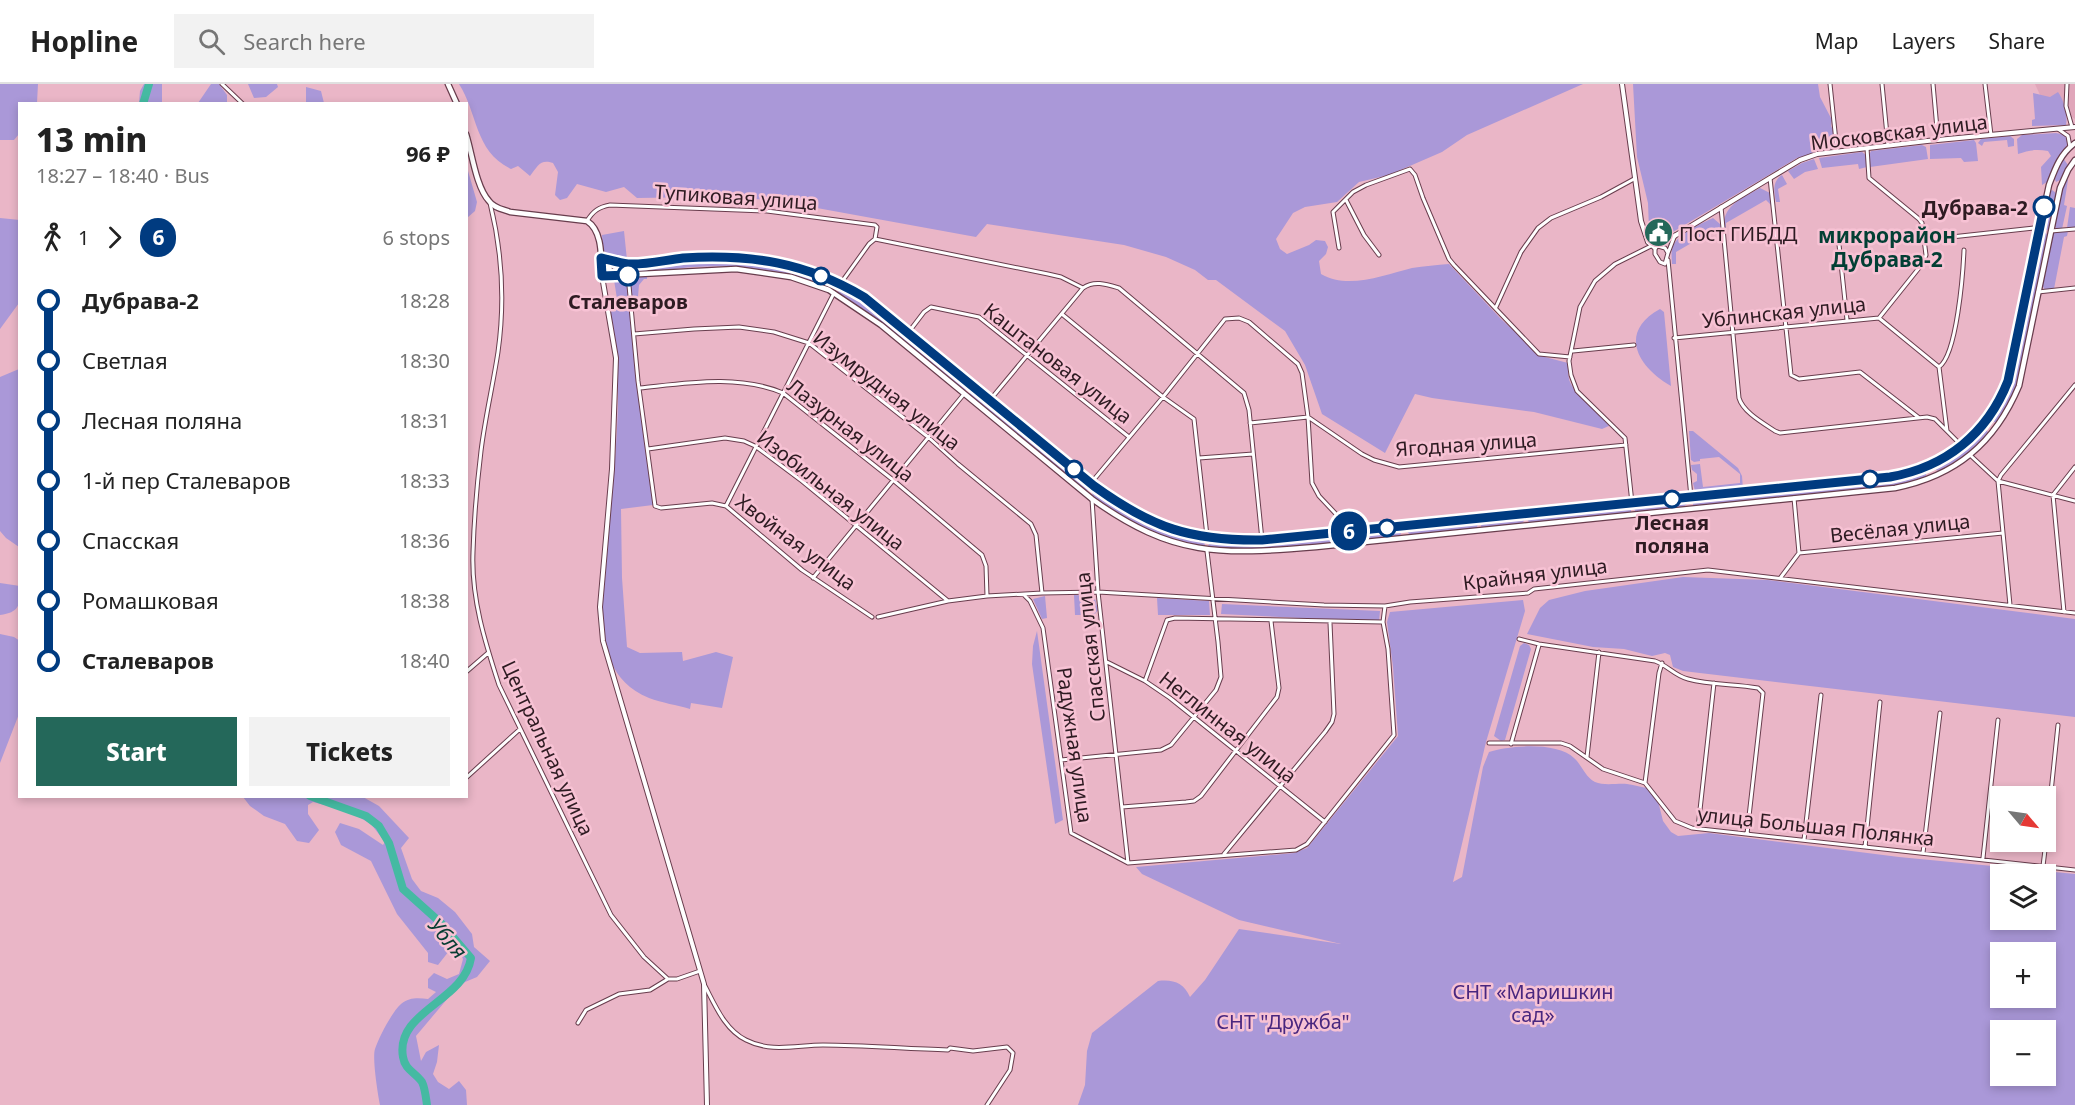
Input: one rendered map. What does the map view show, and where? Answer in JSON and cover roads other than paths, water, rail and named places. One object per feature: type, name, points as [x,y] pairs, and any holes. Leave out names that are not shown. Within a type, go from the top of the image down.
[{"type":"main road","points":[[448,84],[456,102]]},
{"type":"main road","points":[[468,142],[479,184],[490,203],[510,212],[587,221],[595,228],[598,234],[602,276],[718,268],[745,269],[791,277],[834,293],[881,325],[1113,514],[1156,537],[1207,551],[1263,552],[1895,488],[1922,482],[1970,455],[1995,430],[2019,386],[2060,188],[2075,160]]},
{"type":"main road","points":[[601,258],[627,264],[719,257],[757,258],[791,265],[841,283],[864,297],[1093,484],[1134,513],[1153,523],[1207,538],[1262,540],[1890,477],[1930,466],[1961,446],[1986,423],[1996,408],[2008,381],[2049,185],[2056,166],[2075,143]]},
{"type":"main road","points":[[2049,185],[2060,188]]},
{"type":"main road","points":[[2040,230],[2051,231]]},
{"type":"main road","points":[[612,260],[609,268],[612,276]]},
{"type":"main road","points":[[627,264],[628,275]]},
{"type":"main road","points":[[834,293],[841,283]]},
{"type":"main road","points":[[964,394],[972,385]]},
{"type":"main road","points":[[1986,423],[1995,430]]},
{"type":"main road","points":[[1930,466],[1934,476]]},
{"type":"main road","points":[[1090,496],[1093,484]]},
{"type":"main road","points":[[1691,497],[1691,509]]},
{"type":"main road","points":[[1632,503],[1633,514]]},
{"type":"main road","points":[[1479,518],[1480,530]]},
{"type":"main road","points":[[1404,526],[1405,537]]},
{"type":"main road","points":[[1207,538],[1207,551]]},
{"type":"street","points":[[222,84],[241,102]]},
{"type":"street","points":[[1622,84],[1641,221],[1655,247],[1655,254],[1669,276]]},
{"type":"street","points":[[1830,84],[1837,151]]},
{"type":"street","points":[[1882,84],[1888,145]]},
{"type":"street","points":[[1933,84],[1938,140]]},
{"type":"street","points":[[1985,84],[1991,135]]},
{"type":"street","points":[[2067,84],[2066,106],[2074,127]]},
{"type":"street","name":"Московская улица","points":[[1570,357],[1580,307],[1595,281],[1615,264],[1655,247],[1800,160],[1817,154],[1837,151],[2074,127]]},
{"type":"street","points":[[2058,129],[2068,136],[2070,147]]},
{"type":"street","points":[[1867,148],[1869,178],[1922,223],[1926,255],[1923,263],[1879,318]]},
{"type":"street","points":[[1339,248],[1333,212],[1353,192],[1410,169],[1415,175],[1422,198],[1449,259],[1539,354],[1570,357],[1571,375],[1577,391],[1622,432],[1626,445],[1632,503]]},
{"type":"street","points":[[1770,178],[1791,375],[1794,378],[1860,372],[1919,418]]},
{"type":"street","points":[[1496,308],[1521,252],[1538,228],[1551,219],[1634,179]]},
{"type":"street","points":[[1346,200],[1364,235],[1379,255]]},
{"type":"street","name":"Центральная улица","points":[[490,203],[498,239],[501,316],[498,351],[481,451],[473,552],[478,615],[499,685],[611,915],[644,957],[668,979]]},
{"type":"street","name":"Тупиковая улица","points":[[587,221],[602,206],[610,205],[732,209],[875,225],[877,228],[875,239]]},
{"type":"street","points":[[1721,207],[1740,404],[1780,433],[1932,417],[1961,446]]},
{"type":"street","points":[[1924,240],[2034,228],[2040,230]]},
{"type":"street","points":[[2051,231],[2075,229]]},
{"type":"street","points":[[1675,235],[1668,253],[1668,260],[1691,497]]},
{"type":"street","points":[[1838,235],[1848,321]]},
{"type":"street","points":[[841,283],[875,239],[1061,277],[1083,288]]},
{"type":"street","points":[[1655,247],[1665,248],[1668,253]]},
{"type":"street","points":[[1947,431],[1939,367],[1946,360],[1951,343],[1962,289],[1964,250]]},
{"type":"street","points":[[1662,264],[1668,260]]},
{"type":"street","points":[[628,275],[648,449]]},
{"type":"street","points":[[602,276],[616,358],[612,469],[600,607],[603,641],[704,984],[721,1018],[744,1040],[765,1047],[782,1048],[821,1044],[899,1049],[948,1050],[950,1048],[973,1051],[1007,1047],[1013,1053],[1010,1070],[987,1105]]},
{"type":"street","points":[[990,400],[1063,315],[1083,288],[1088,284],[1097,283],[1119,288],[1244,393],[1247,398],[1262,540]]},
{"type":"street","points":[[2038,292],[2075,288]]},
{"type":"street","points":[[726,506],[834,293]]},
{"type":"street","name":"Каштановая улица","points":[[908,333],[924,312],[931,307],[972,314],[986,321],[1129,437]]},
{"type":"street","points":[[1063,315],[1163,397],[1194,419],[1207,538]]},
{"type":"street","points":[[1093,484],[1225,319],[1239,318],[1249,322],[1298,364],[1302,374],[1308,417],[1312,483],[1316,491],[1350,526],[1352,531]]},
{"type":"street","name":"Ублинская улица","points":[[1674,338],[1879,318],[1939,367]]},
{"type":"street","name":"Изумрудная улица","points":[[634,334],[694,328],[739,327],[774,332],[809,343],[928,437],[1031,524],[1036,535],[1042,593]]},
{"type":"street","points":[[1573,351],[1634,345]]},
{"type":"street","name":"Лазурная улица","points":[[640,388],[738,381],[767,386],[783,393],[893,480],[982,555],[986,566],[987,596]]},
{"type":"street","points":[[2010,605],[1998,481],[2075,385]]},
{"type":"street","points":[[813,578],[964,394]]},
{"type":"street","points":[[1250,423],[1308,417]]},
{"type":"street","name":"Ягодная улица","points":[[1308,417],[1362,454],[1399,467],[1626,445]]},
{"type":"street","name":"Изобильная улица","points":[[648,449],[725,438],[755,446],[948,601]]},
{"type":"street","name":"Хвойная улица","points":[[648,449],[654,502],[658,508],[712,503],[726,506],[813,578],[872,617]]},
{"type":"street","points":[[1199,458],[1253,454]]},
{"type":"street","points":[[1970,455],[1998,481],[2075,501]]},
{"type":"street","points":[[2064,612],[2053,495],[2075,467]]},
{"type":"street","name":"Спасская улица","points":[[1090,496],[1098,592],[1128,863]]},
{"type":"street","points":[[1780,578],[1799,553],[1794,498]]},
{"type":"street","name":"Весёлая улица","points":[[1799,553],[2003,533]]},
{"type":"street","points":[[1061,760],[1161,750],[1171,745],[1219,684],[1221,677],[1216,617],[1207,551]]},
{"type":"street","name":"Крайняя улица","points":[[1213,599],[1385,606],[1528,593],[1534,589],[1699,570],[2075,613]]},
{"type":"street","points":[[878,617],[948,601],[1042,593],[1098,592],[1213,599]]},
{"type":"street","name":"Радужная улица","points":[[1024,595],[1030,601],[1043,628],[1071,833],[1128,863]]},
{"type":"street","points":[[1128,863],[1296,850],[1307,844],[1394,735],[1388,649],[1383,622],[1385,606]]},
{"type":"street","points":[[1145,681],[1167,620],[1175,618],[1216,617],[1330,623],[1383,622]]},
{"type":"street","points":[[1121,807],[1194,801],[1201,796],[1277,697],[1279,688],[1271,621]]},
{"type":"street","points":[[1224,854],[1332,722],[1334,706],[1330,623]]},
{"type":"street","points":[[1520,639],[1662,663],[1687,679],[1758,688],[1763,693],[1747,834]]},
{"type":"street","points":[[1510,744],[1539,644]]},
{"type":"street","points":[[1587,757],[1599,652]]},
{"type":"street","points":[[468,670],[488,653]]},
{"type":"street","name":"Неглинная улица","points":[[1107,662],[1145,681],[1194,716],[1280,788],[1325,822]]},
{"type":"street","points":[[1489,743],[1561,743],[1603,769],[1645,783],[1662,663]]},
{"type":"street","points":[[1698,828],[1714,683]]},
{"type":"street","points":[[1804,840],[1821,694]]},
{"type":"street","points":[[1864,847],[1880,702]]},
{"type":"street","points":[[1923,853],[1940,713]]},
{"type":"street","points":[[1983,859],[1998,720]]},
{"type":"street","points":[[2052,786],[2058,724]]},
{"type":"street","points":[[468,776],[520,729]]},
{"type":"street","name":"улица Большая Полянка","points":[[1645,783],[1675,821],[1685,826],[2026,864]]},
{"type":"street","name":"улица Большая Полянка","points":[[2056,868],[2075,870]]},
{"type":"street","points":[[578,1023],[586,1010],[619,994],[650,990],[668,979],[700,971]]},
{"type":"street","points":[[704,984],[707,1105]]},
{"type":"waterway","name":"Убля","points":[[144,102],[149,84]]},
{"type":"waterway","name":"Убля","points":[[316,798],[366,816],[379,826],[389,843],[403,889],[442,924],[471,958],[466,973],[456,986],[419,1017],[409,1028],[403,1041],[404,1061],[422,1082],[427,1105]]},
{"type":"place","name":"Дубрава-2","points":[[2044,207]]},
{"type":"place","name":"Пост ГИБДД","points":[[1658,233]]},
{"type":"place","name":"Сталеваров","points":[[628,275]]},
{"type":"place","name":"Лесная поляна","points":[[1672,499]]},
{"type":"district","name":"микрорайон Дубрава-2","points":[[1887,247]]},
{"type":"park label","name":"СНТ «Маришкин сад»","points":[[1533,1002]]},
{"type":"park label","name":"СНТ \"Дружба\"","points":[[1283,1021]]}]
